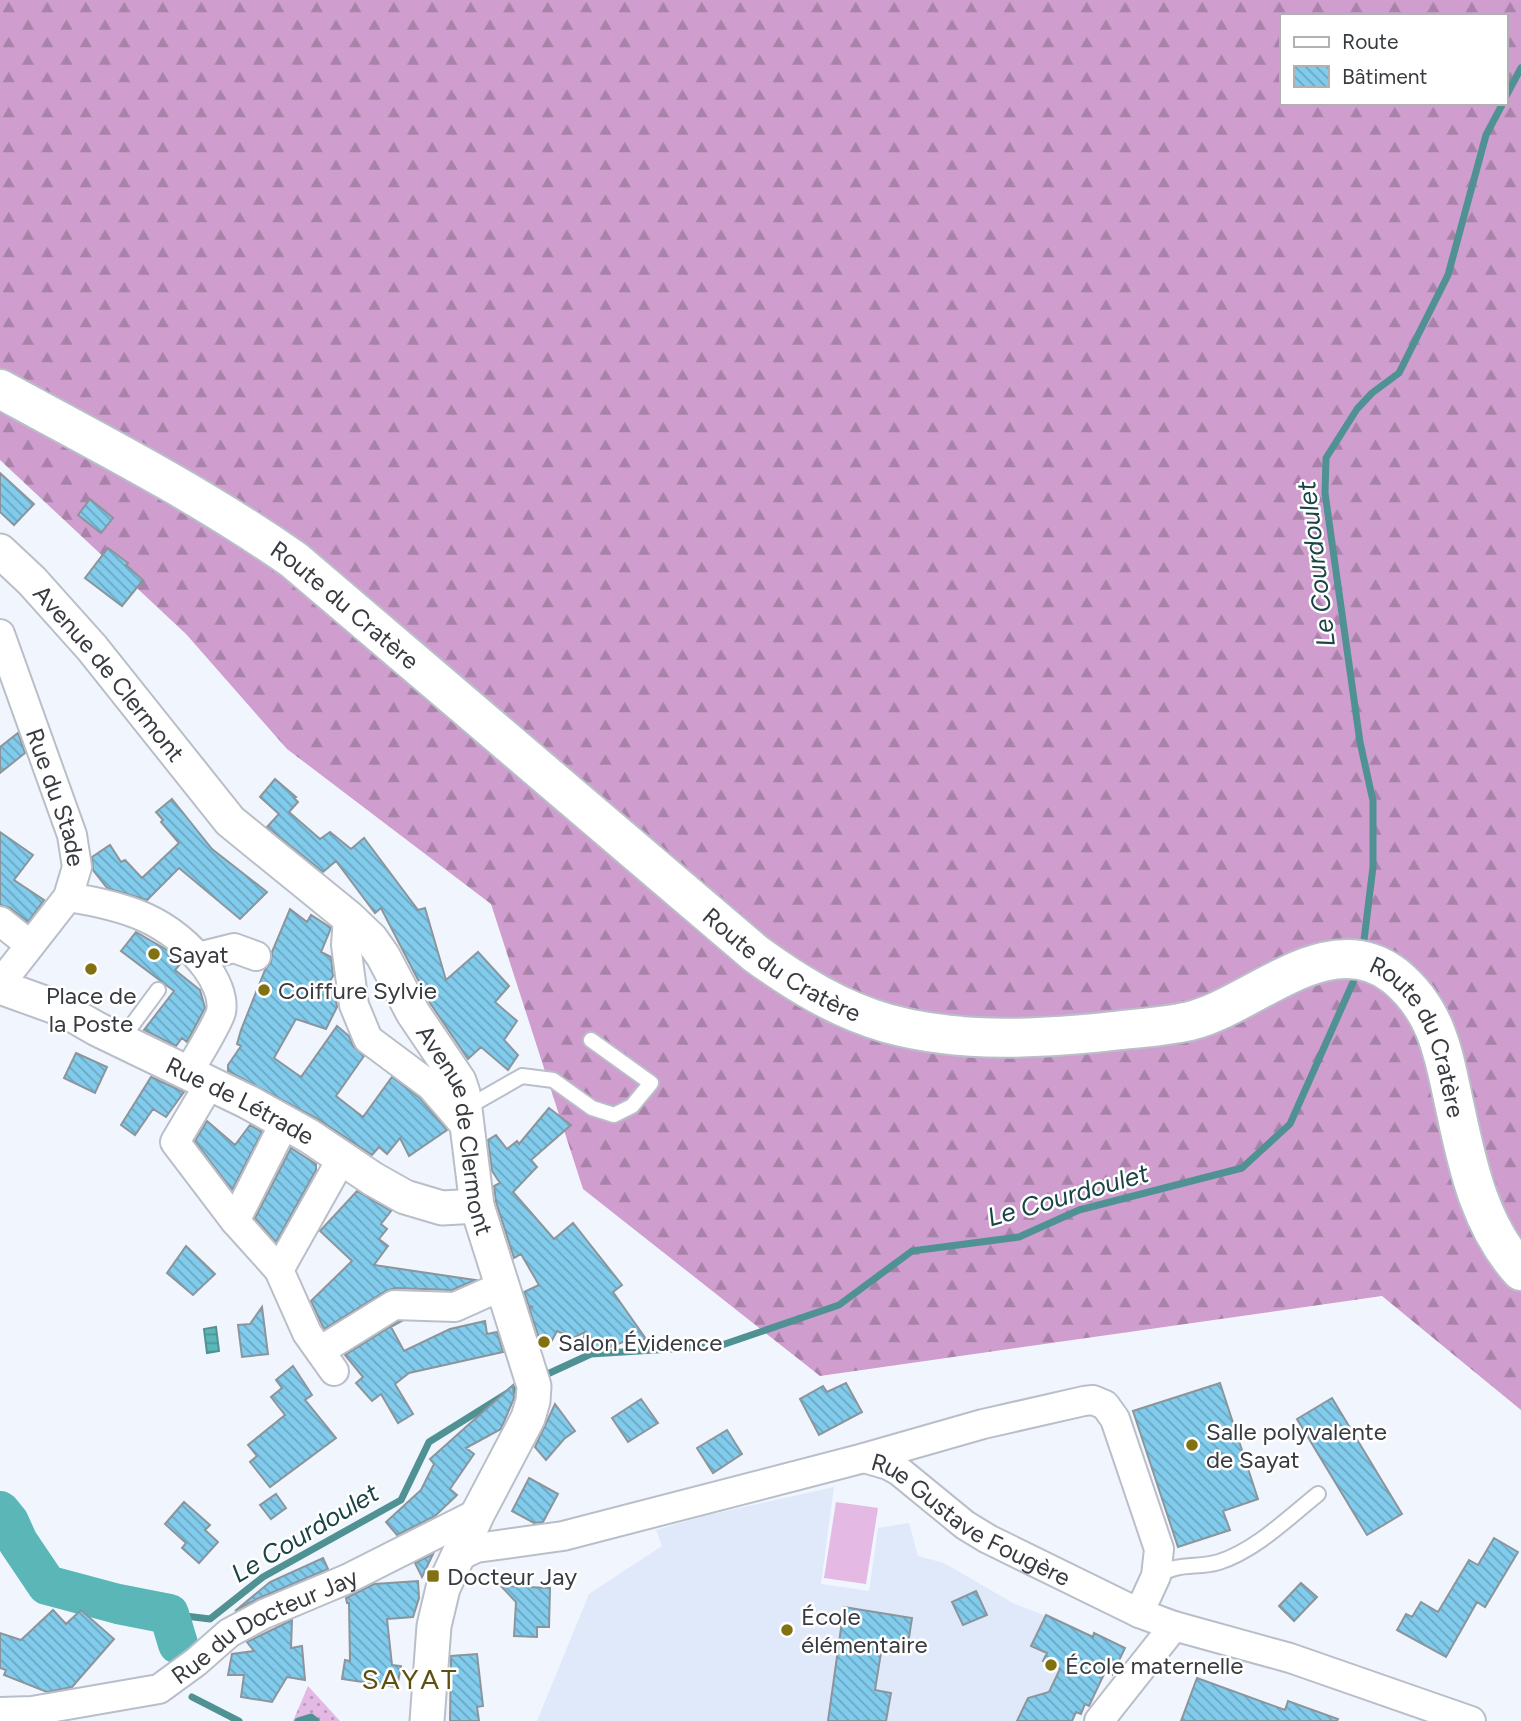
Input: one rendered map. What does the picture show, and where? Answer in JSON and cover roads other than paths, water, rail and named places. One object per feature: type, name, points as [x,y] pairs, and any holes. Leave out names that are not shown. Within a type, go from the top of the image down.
[{"type":"main road","name":"Route du Cratère","points":[[0,389],[173,482],[294,560],[756,954],[791,979],[848,1009],[885,1023],[922,1031],[986,1037],[1083,1034],[1166,1025],[1203,1017],[1290,974],[1338,960],[1360,960],[1386,971],[1417,998],[1434,1023],[1475,1188],[1488,1222],[1516,1267]]},
{"type":"street","name":"Avenue de Clermont","points":[[0,551],[32,581],[92,648],[230,821],[348,917],[371,939],[413,1013],[459,1081],[467,1119],[477,1206],[532,1386],[528,1418],[478,1513],[443,1588],[433,1626],[427,1721]]},
{"type":"street","name":"Rue du Stade","points":[[0,634],[8,678],[72,835],[77,867],[68,897],[0,986]]},
{"type":"street","points":[[68,897],[109,904],[157,922],[188,944],[216,981],[221,1012],[175,1142],[235,1221],[279,1270],[307,1333],[327,1361],[394,1305],[455,1307],[502,1286]]},
{"type":"street","points":[[348,917],[346,945],[354,1005],[368,1039],[431,1086],[467,1119]]},
{"type":"street","points":[[0,921],[30,945]]},
{"type":"street","points":[[198,957],[234,948],[256,956]]},
{"type":"street","name":"Rue de Létrade","points":[[0,986],[64,1010],[285,1122],[395,1191],[423,1203],[452,1209],[477,1206]]},
{"type":"street","points":[[235,1221],[285,1122]]},
{"type":"street","points":[[279,1270],[342,1158]]},
{"type":"street","points":[[864,1458],[983,1424],[1060,1406],[1093,1400],[1105,1405],[1115,1419],[1159,1549],[1158,1567],[1139,1613]]},
{"type":"street","name":"Rue Gustave Fougère","points":[[457,1557],[476,1548],[563,1536],[864,1458],[894,1468],[965,1525],[988,1539],[1139,1613],[1174,1626],[1290,1658],[1471,1721]]},
{"type":"street","name":"Rue du Docteur Jay","points":[[0,1715],[159,1689],[229,1633],[264,1614],[347,1579],[478,1513]]},
{"type":"street","points":[[1100,1721],[1174,1626]]},
{"type":"street","points":[[0,1715],[10,1721]]},
{"type":"lane","points":[[121,1040],[158,990]]},
{"type":"lane","points":[[467,1119],[522,1076],[553,1080],[592,1108],[614,1115],[632,1106],[651,1083],[591,1040]]},
{"type":"lane","points":[[1152,1583],[1159,1574],[1171,1568],[1219,1562],[1242,1552],[1318,1494]]},
{"type":"water","points":[[216,1327],[219,1351],[207,1353],[204,1329]]},
{"type":"waterway","name":"Le Courdoulet","points":[[1507,94],[1521,68]]},
{"type":"waterway","name":"Le Courdoulet","points":[[1364,940],[1373,867],[1373,801],[1360,742],[1325,493],[1326,458],[1357,409],[1372,393],[1399,373],[1448,275],[1486,135],[1502,105]]},
{"type":"waterway","name":"Le Courdoulet","points":[[541,1377],[591,1354],[719,1346],[839,1305],[912,1251],[1019,1237],[1079,1210],[1242,1168],[1290,1124],[1354,980]]},
{"type":"waterway","name":"Le Courdoulet","points":[[169,1614],[210,1619],[263,1577],[401,1500],[429,1442],[524,1385]]},
{"type":"waterway","points":[[0,1511],[47,1585],[169,1614],[178,1644]]},
{"type":"waterway","points":[[192,1697],[239,1721]]},
{"type":"waterway","points":[[298,1721],[311,1717],[316,1721]]},
{"type":"place","name":"Sayat","points":[[154,954]]},
{"type":"place","name":"Place de la Poste","points":[[91,969]]},
{"type":"place","name":"Coiffure Sylvie","points":[[264,990]]},
{"type":"place","name":"Salon Évidence","points":[[544,1342]]},
{"type":"place","name":"Salle polyvalente de Sayat","points":[[1192,1445]]},
{"type":"place","name":"Docteur Jay","points":[[433,1576]]},
{"type":"place","name":"École élémentaire","points":[[787,1630]]},
{"type":"place","name":"École maternelle","points":[[1051,1665]]},
{"type":"district","name":"SAYAT","points":[[410,1679]]}]
